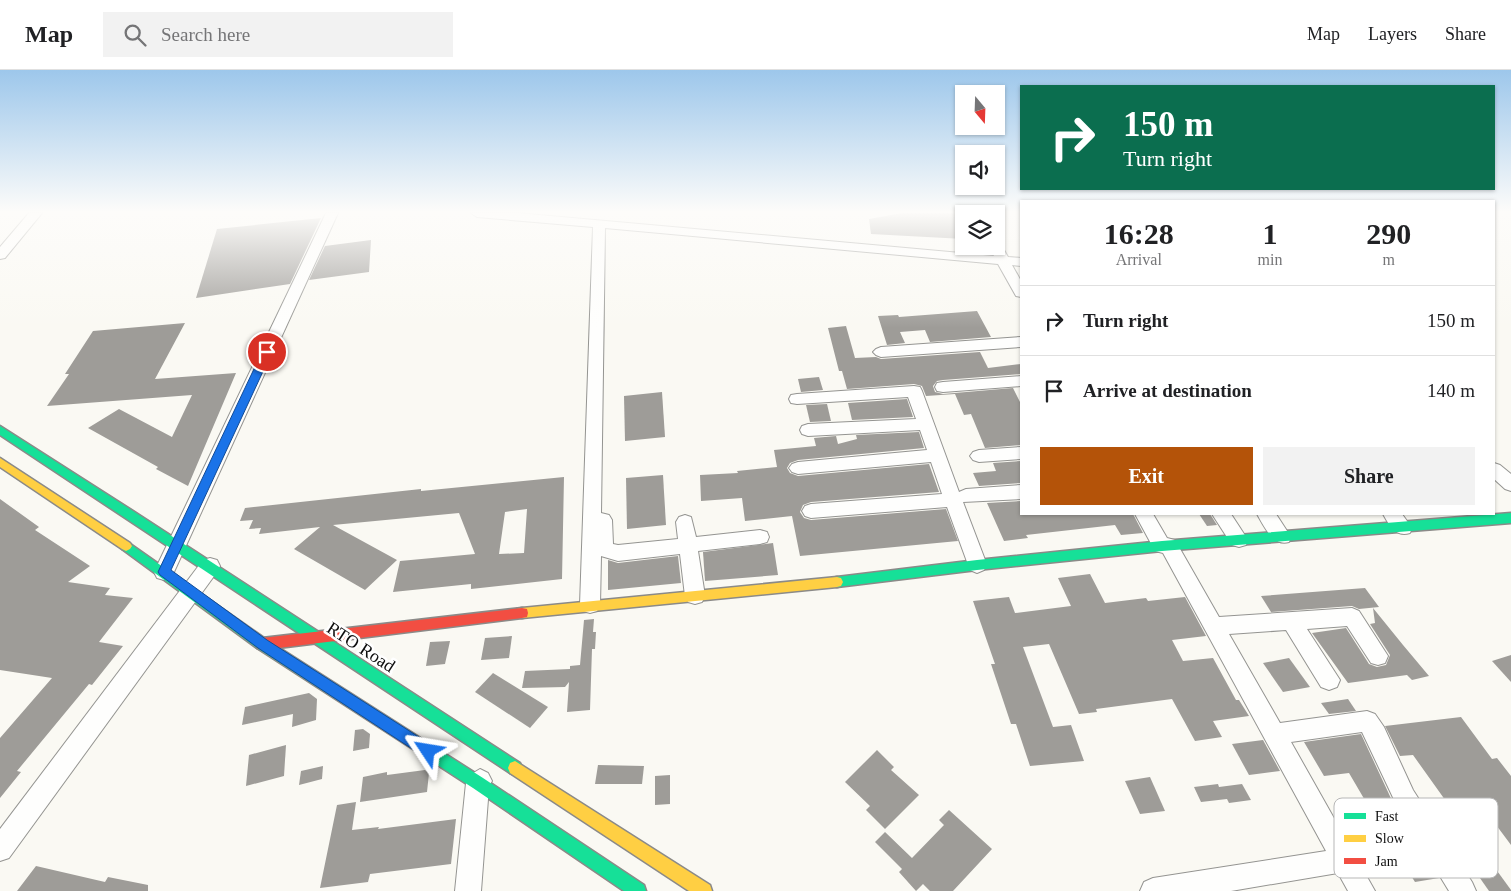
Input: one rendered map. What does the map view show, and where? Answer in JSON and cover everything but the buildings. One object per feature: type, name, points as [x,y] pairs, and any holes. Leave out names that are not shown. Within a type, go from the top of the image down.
[{"type":"street","points":[[164,572],[314,251]]},
{"type":"street","points":[[590,605],[598,251]]},
{"type":"street","points":[[906,251],[1020,262]]},
{"type":"street","points":[[1000,255],[1020,291]]},
{"type":"street","points":[[881,352],[1020,342]]},
{"type":"street","points":[[943,387],[1020,382]]},
{"type":"street","points":[[796,399],[914,391],[937,455],[960,498],[977,565]]},
{"type":"street","points":[[808,430],[926,424]]},
{"type":"street","name":"RTO Road","points":[[0,430],[178,544],[314,637],[704,891]]},
{"type":"street","points":[[979,456],[1020,453]]},
{"type":"street","points":[[798,468],[937,455]]},
{"type":"street","points":[[0,462],[164,572],[262,644],[478,783],[638,891]]},
{"type":"street","points":[[1495,470],[1511,484]]},
{"type":"street","points":[[811,512],[1020,492]]},
{"type":"street","points":[[602,502],[603,543],[606,550],[618,553],[760,537]]},
{"type":"street","points":[[1145,515],[1165,545],[1213,626],[1334,840]]},
{"type":"street","points":[[1222,515],[1239,540]]},
{"type":"street","points":[[1267,515],[1282,537]]},
{"type":"street","points":[[262,644],[590,605],[790,588],[977,565],[1165,545],[1282,537],[1398,521],[1452,518],[1511,518]]},
{"type":"street","points":[[685,522],[695,596]]},
{"type":"street","points":[[0,849],[210,566]]},
{"type":"street","points":[[1213,626],[1352,617],[1378,656]]},
{"type":"street","points":[[1291,621],[1328,680]]},
{"type":"street","points":[[1274,734],[1367,721],[1376,735],[1405,798]]},
{"type":"street","points":[[468,891],[478,783],[502,760]]},
{"type":"street","points":[[1153,891],[1334,862]]},
{"type":"street","points":[[1355,878],[1362,891]]},
{"type":"street","points":[[1455,878],[1463,891]]},
{"type":"traffic: fast","points":[[0,430],[515,768]]},
{"type":"traffic: fast","points":[[837,582],[1162,546],[1511,518]]},
{"type":"traffic: fast","points":[[126,546],[262,644],[478,783],[638,891]]},
{"type":"traffic: slow","points":[[0,462],[126,546]]},
{"type":"traffic: slow","points":[[522,613],[837,582]]},
{"type":"traffic: slow","points":[[515,768],[704,891]]},
{"type":"traffic: jam","points":[[262,644],[522,613]]},
{"type":"route","points":[[267,352],[164,572],[262,644],[428,751]]}]
